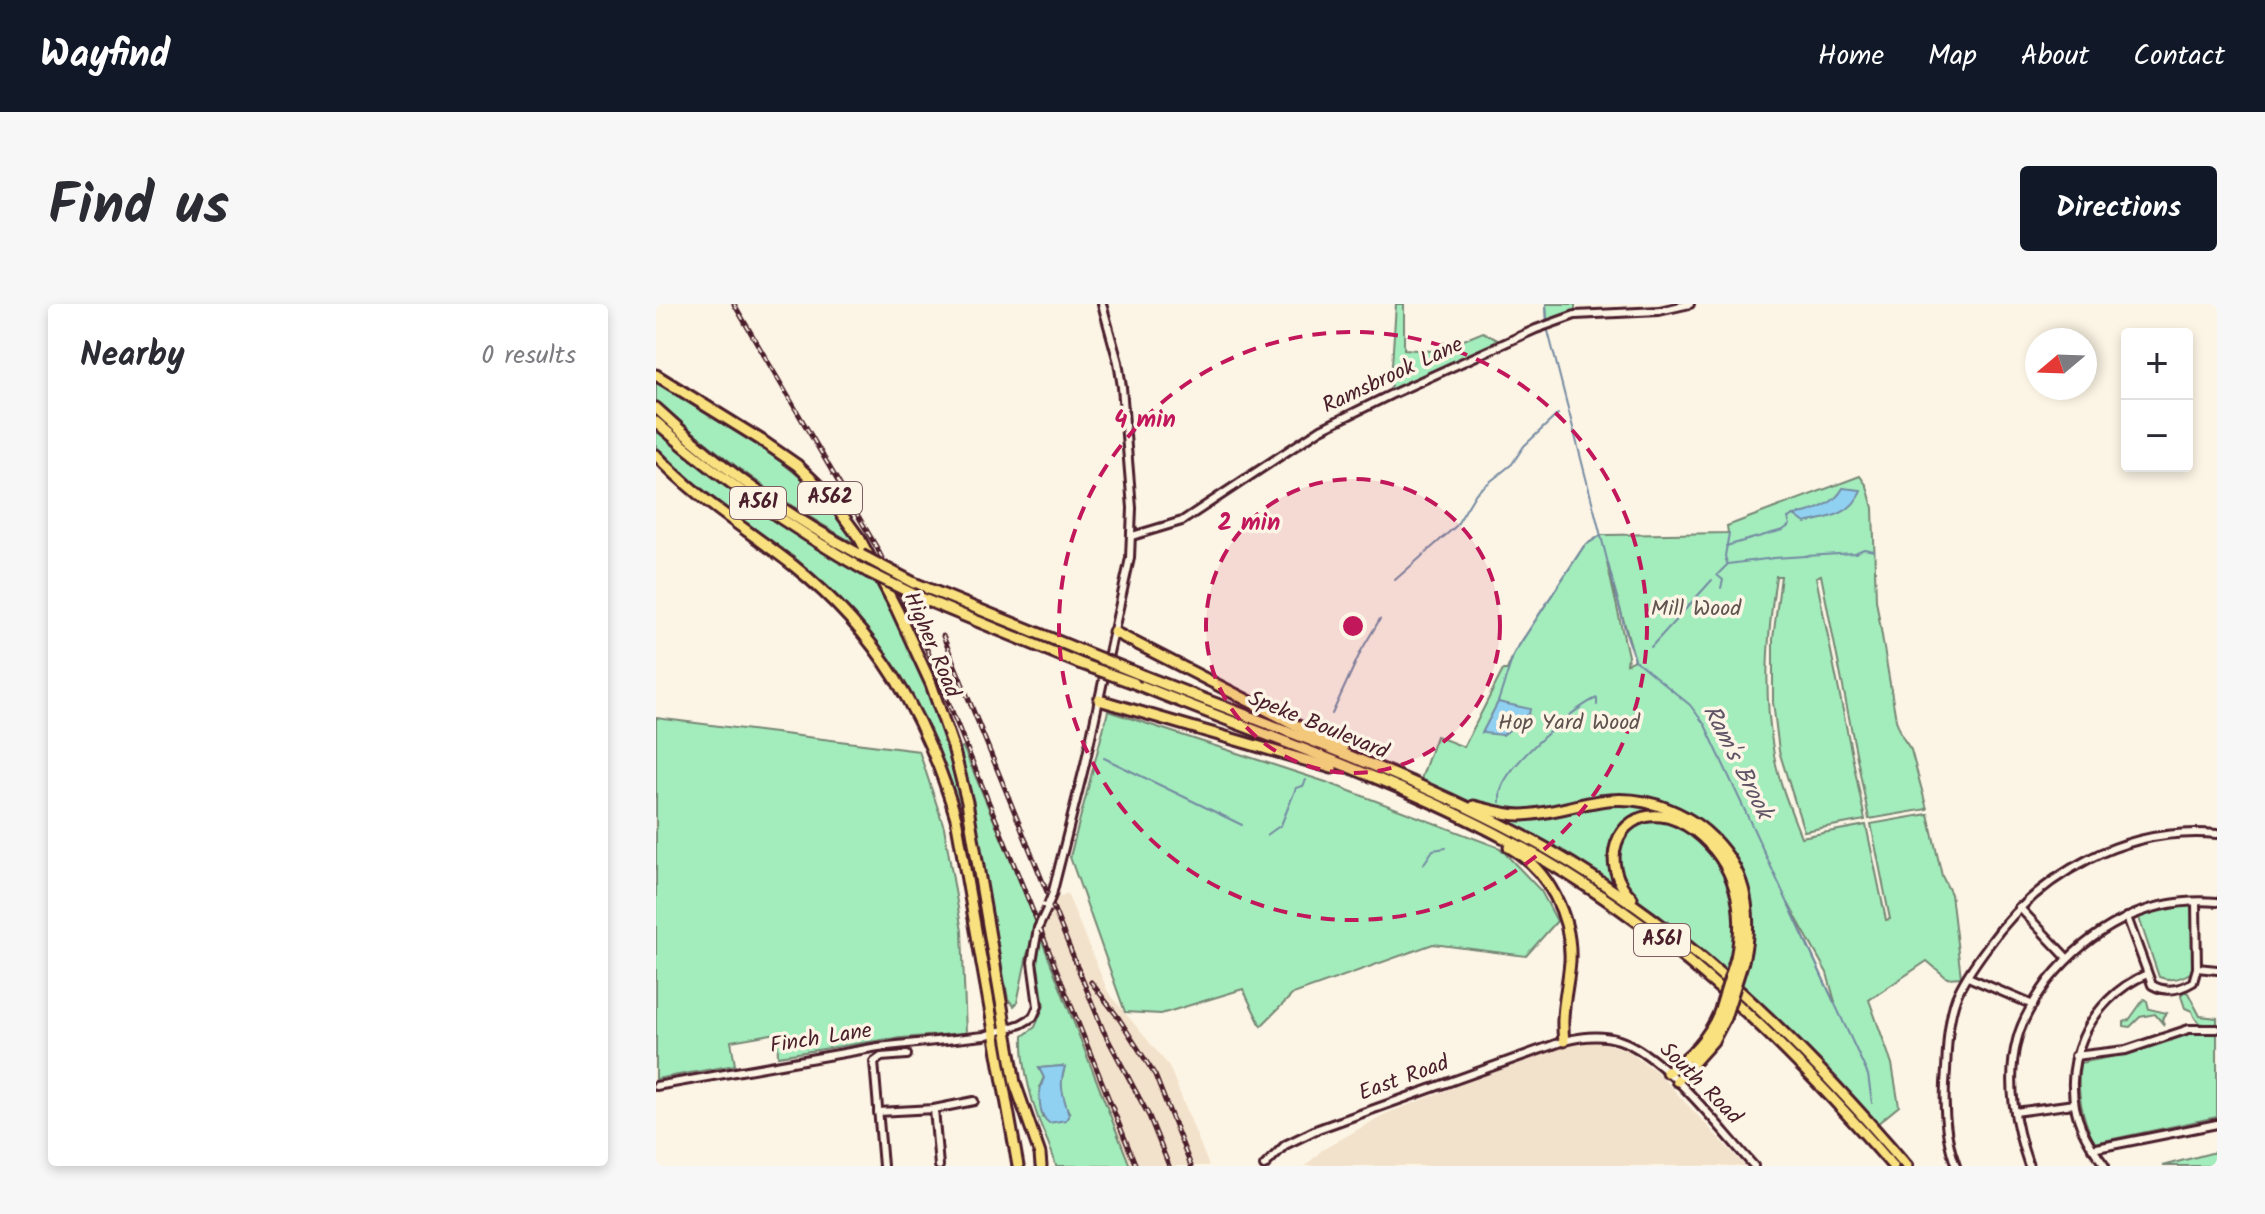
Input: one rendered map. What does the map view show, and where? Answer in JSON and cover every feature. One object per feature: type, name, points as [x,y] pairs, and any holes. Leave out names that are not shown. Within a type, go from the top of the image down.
[{"type":"highway","name":"Higher Road","points":[[656,375],[797,465],[827,494],[871,557],[931,684],[953,747],[967,802],[1015,1083],[1040,1154],[1041,1166]]},
{"type":"highway","name":"Speke Boulevard","points":[[656,408],[683,434],[748,483],[833,541],[914,583],[1448,798],[1566,860],[1690,946],[1797,1044],[1907,1166]]},
{"type":"highway","name":"Speke Boulevard","points":[[656,422],[715,472],[777,517],[868,572],[921,598],[1079,663],[1378,780],[1479,825],[1535,855],[1608,900],[1706,975],[1777,1039],[1893,1166]]},
{"type":"highway","name":"Higher Road","points":[[656,455],[704,500],[791,564],[845,612],[862,630],[902,687],[930,745],[956,818],[1018,1166]]},
{"type":"highway","points":[[1114,632],[1391,774]]},
{"type":"highway","points":[[1099,700],[1378,780]]},
{"type":"highway","points":[[1418,797],[1515,850],[1537,871],[1555,896],[1568,927],[1570,944],[1568,978],[1562,1005],[1564,1041]]},
{"type":"highway","points":[[1448,798],[1517,815],[1604,800],[1633,801],[1665,807],[1689,818],[1720,846],[1740,880],[1748,918],[1740,960],[1713,1041],[1677,1081]]},
{"type":"highway","points":[[1690,946],[1629,895],[1614,871],[1613,853],[1617,842],[1631,825],[1641,819],[1662,816],[1677,820],[1703,838],[1723,861],[1739,902],[1740,960]]},
{"type":"highway","points":[[1667,1072],[1684,1062],[1722,1016]]},
{"type":"street","points":[[993,1034],[1033,1017],[1037,1010],[1032,962],[1038,928],[1052,895],[1130,558],[1132,536],[1126,414],[1118,362],[1102,304]]},
{"type":"street","name":"Ramsbrook Lane","points":[[1132,536],[1182,521],[1321,429],[1536,329],[1561,320],[1601,313],[1659,311],[1690,304]]},
{"type":"street","points":[[1956,1166],[1943,1102],[1951,1015],[1957,995],[2006,920],[2050,881],[2075,864],[2114,848],[2165,836],[2217,834]]},
{"type":"street","points":[[2127,917],[2152,985],[2161,990],[2173,990],[2193,982],[2197,968],[2196,902]]},
{"type":"street","points":[[2029,1166],[2012,1095],[2014,1055],[2022,1024],[2033,1005],[2067,958],[2100,931],[2162,904],[2217,902]]},
{"type":"street","points":[[2019,907],[2067,958]]},
{"type":"street","points":[[2197,968],[2217,970]]},
{"type":"street","points":[[2105,1166],[2081,1127],[2074,1104],[2072,1083],[2075,1056],[2093,1018],[2108,1000],[2132,980],[2147,974]]},
{"type":"street","points":[[1968,977],[2033,1005]]},
{"type":"street","points":[[2075,1056],[2126,1050],[2189,1029],[2217,1029]]},
{"type":"street","name":"Finch Lane","points":[[656,1086],[865,1049],[993,1034]]},
{"type":"street","name":"South Road","points":[[1564,1041],[1594,1036],[1618,1039],[1639,1049],[1677,1081],[1754,1166]]},
{"type":"street","name":"East Road","points":[[1264,1166],[1277,1152],[1304,1135],[1564,1041]]},
{"type":"street","points":[[883,1166],[874,1062],[881,1057],[907,1055]]},
{"type":"street","points":[[878,1112],[934,1109],[974,1101]]},
{"type":"street","points":[[2015,1112],[2074,1104]]},
{"type":"street","points":[[934,1109],[939,1166]]},
{"type":"street","points":[[2092,1149],[2217,1124]]},
{"type":"shaded area","points":[[1067,893],[1108,992],[1169,1066],[1209,1166],[1130,1166],[1040,936],[1054,900]]},
{"type":"shaded area","points":[[1593,1040],[1625,1049],[1657,1072],[1745,1166],[1305,1166],[1322,1150],[1385,1114],[1570,1043]]},
{"type":"green space","points":[[1396,304],[1404,304],[1404,349],[1431,351],[1444,343],[1459,342],[1483,332],[1505,344],[1390,395]]},
{"type":"green space","points":[[1546,304],[1575,304],[1575,315],[1547,325]]},
{"type":"green space","points":[[656,381],[741,433],[794,472],[840,518],[859,546],[779,497],[704,441],[656,400]]},
{"type":"green space","points":[[656,428],[741,498],[879,585],[924,680],[958,779],[998,1004],[991,1005],[975,885],[950,784],[926,724],[895,668],[857,617],[835,594],[725,510],[656,446]]},
{"type":"green space","points":[[1860,476],[1867,486],[1873,508],[1876,600],[1896,720],[1911,750],[1927,809],[1869,819],[1821,575],[1816,577],[1865,820],[1804,831],[1779,751],[1773,702],[1773,639],[1781,576],[1776,576],[1773,599],[1767,687],[1776,765],[1801,837],[1866,825],[1886,920],[1890,919],[1871,824],[1928,814],[1942,876],[1951,894],[1961,977],[1947,978],[1927,961],[1869,1000],[1892,1064],[1899,1106],[1877,1124],[1859,1111],[1736,983],[1747,942],[1747,908],[1743,888],[1726,854],[1699,826],[1664,808],[1663,816],[1687,826],[1706,841],[1722,860],[1733,882],[1739,905],[1740,929],[1736,954],[1726,977],[1617,894],[1541,846],[1419,785],[1436,736],[1464,747],[1503,670],[1507,670],[1514,653],[1584,546],[1601,535],[1728,533],[1727,526]],"holes":[[[1607,563],[1635,660],[1627,664],[1628,656]],[[1788,903],[1827,973],[1835,1002],[1834,1002]]]},
{"type":"green space","points":[[1108,711],[1326,782],[1500,848],[1541,891],[1557,921],[1526,956],[1433,944],[1293,994],[1261,1026],[1243,989],[1161,1014],[1125,1012],[1070,857]]},
{"type":"green space","points":[[656,718],[919,751],[944,827],[962,931],[966,1033],[888,1039],[778,1056],[777,1033],[731,1041],[735,1065],[656,1079]]},
{"type":"green space","points":[[963,747],[1037,923],[1014,1006],[1008,999],[972,805],[957,749]]},
{"type":"green space","points":[[2192,905],[2195,970],[2178,978],[2159,977],[2138,915],[2166,907]]},
{"type":"green space","points":[[1040,936],[1130,1166],[1056,1166],[1032,1098],[1024,1057],[1023,1036],[1035,1027],[1044,1006],[1037,960]],"holes":[[[1062,1066],[1061,1092],[1069,1112],[1042,1117],[1040,1086],[1044,1077],[1039,1068]]]},
{"type":"green space","points":[[2184,991],[2200,1016],[2217,1018],[2217,1026],[2201,1023],[2192,1011],[2185,1008],[2181,996]]},
{"type":"green space","points":[[2144,999],[2149,1009],[2167,1013],[2162,1019],[2164,1025],[2155,1014],[2140,1017],[2130,1027],[2124,1026],[2124,1022],[2129,1020]]},
{"type":"green space","points":[[2217,1032],[2217,1117],[2094,1143],[2081,1104],[2080,1063],[2131,1053],[2187,1034]]},
{"type":"green space","points":[[2215,1152],[2217,1166],[2162,1166]]},
{"type":"water","points":[[1843,488],[1861,490],[1846,510],[1805,523],[1794,515],[1828,503]]},
{"type":"water","points":[[1498,702],[1530,709],[1529,714],[1503,735],[1482,733]]},
{"type":"water","points":[[1065,1067],[1062,1091],[1069,1115],[1066,1120],[1049,1123],[1042,1114],[1040,1095],[1044,1078],[1039,1068]]},
{"type":"waterway","name":"Ram's Brook","points":[[1546,304],[1547,321]]},
{"type":"waterway","name":"Ram's Brook","points":[[1547,327],[1635,660],[1690,705],[1705,725],[1868,1075],[1872,1103]]},
{"type":"waterway","points":[[1395,580],[1456,526],[1476,493],[1512,464],[1524,446],[1558,414]]},
{"type":"waterway","points":[[1726,546],[1783,530],[1790,525],[1788,518],[1794,515]]},
{"type":"waterway","points":[[1727,563],[1725,556],[1729,533]]},
{"type":"waterway","points":[[1498,702],[1514,653],[1584,546],[1600,536]]},
{"type":"waterway","points":[[1721,588],[1723,580],[1717,575],[1728,564],[1855,553],[1864,549],[1874,551]]},
{"type":"waterway","points":[[1651,647],[1712,580]]},
{"type":"waterway","points":[[1332,714],[1361,651],[1380,619]]},
{"type":"waterway","points":[[1500,802],[1506,779],[1528,752],[1573,713],[1597,698],[1597,705]]},
{"type":"waterway","points":[[1104,758],[1242,825]]},
{"type":"waterway","points":[[1267,835],[1281,825],[1296,788],[1303,786],[1306,780]]},
{"type":"waterway","points":[[1423,865],[1433,850],[1446,848]]},
{"type":"railway","points":[[734,304],[877,548],[926,647],[1136,1166]]},
{"type":"railway","points":[[943,636],[1103,1030],[1149,1116],[1169,1166]]},
{"type":"railway","points":[[1091,982],[1118,1017],[1155,1075],[1191,1166]]},
{"type":"park label","name":"Mill Wood","points":[[1696,609]]},
{"type":"park label","name":"Hop Yard Wood","points":[[1569,723]]}]
